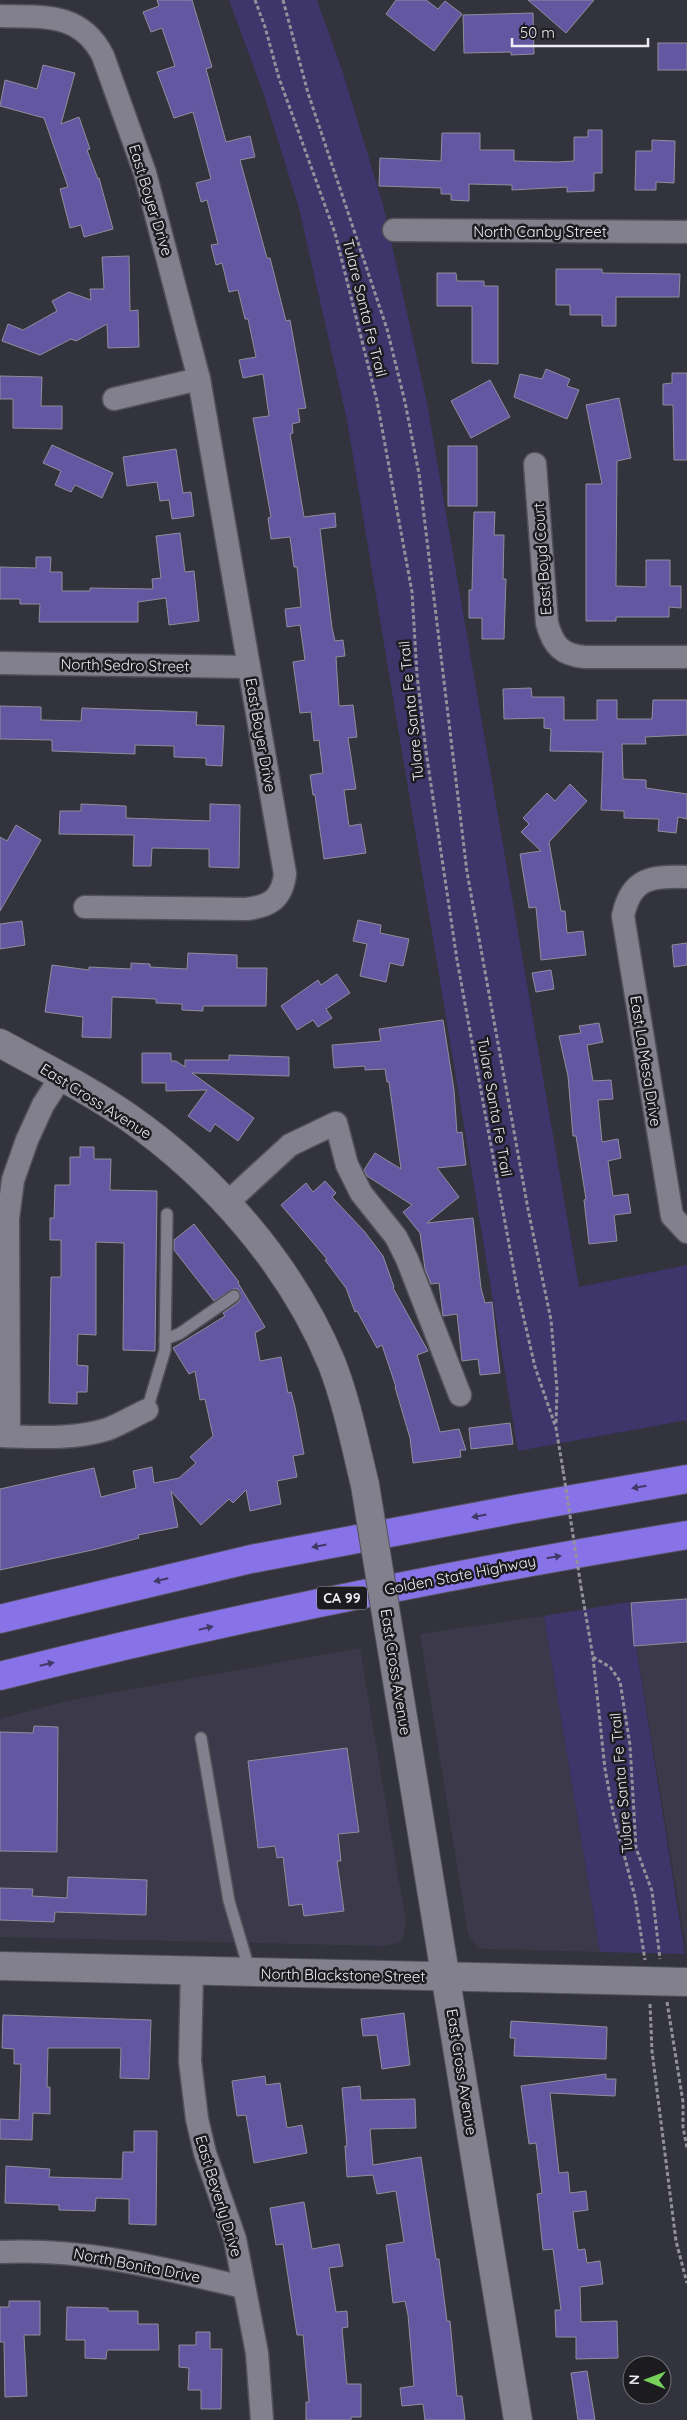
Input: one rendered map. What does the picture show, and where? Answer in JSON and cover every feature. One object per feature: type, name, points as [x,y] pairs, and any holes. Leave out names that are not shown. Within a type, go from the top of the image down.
[{"type":"highway","points":[[0,1619],[251,1559],[516,1508],[687,1479]]},
{"type":"highway","name":"Golden State Highway","points":[[0,1676],[376,1590],[687,1535]]},
{"type":"street","name":"East Boyer Drive","points":[[0,16],[48,17],[66,21],[83,29],[95,40],[103,56],[145,173],[199,379],[285,874],[282,892],[270,904],[247,910],[86,907]]},
{"type":"street","name":"North Canby Street","points":[[394,230],[687,232]]},
{"type":"street","points":[[114,399],[199,379]]},
{"type":"street","name":"East Boyd Court","points":[[535,464],[547,624],[551,638],[560,650],[572,655],[585,657],[687,657]]},
{"type":"street","name":"North Sedro Street","points":[[0,663],[249,667]]},
{"type":"street","name":"East La Mesa Drive","points":[[687,877],[643,880],[626,899],[623,916],[672,1216],[687,1232]]},
{"type":"street","name":"East Cross Avenue","points":[[0,1043],[127,1116],[177,1154],[227,1203],[251,1231],[283,1274],[332,1364],[347,1412],[365,1484],[518,2420]]},
{"type":"street","points":[[61,1077],[43,1105],[27,1140],[13,1180],[8,1218],[4,1436],[78,1435],[108,1429],[146,1410]]},
{"type":"street","points":[[227,1203],[290,1145],[336,1124],[350,1172],[361,1193],[396,1237],[407,1260],[460,1395]]},
{"type":"street","name":"North Blackstone Street","points":[[0,1966],[675,1981]]},
{"type":"street","name":"East Beverly Drive","points":[[192,1970],[190,2061],[197,2119],[204,2153],[235,2239],[257,2353],[262,2420]]},
{"type":"street","name":"North Bonita Drive","points":[[0,2252],[69,2252],[112,2258],[243,2287]]},
{"type":"lane","points":[[146,1410],[157,1380],[165,1339],[167,1214]]},
{"type":"lane","points":[[165,1339],[179,1334],[234,1296]]},
{"type":"lane","points":[[201,1738],[229,1901],[250,1972]]},
{"type":"path","name":"Tulare Santa Fe Trail","points":[[255,0],[265,27],[279,78],[335,233],[376,401],[412,592],[417,675],[426,751],[457,960],[518,1293],[535,1367],[556,1428],[593,1657],[610,1667],[620,1680],[623,1695],[630,1745],[636,1848],[652,1891],[675,1981],[683,2127],[687,2148]]},
{"type":"path","name":"Tulare Santa Fe Trail","points":[[283,0],[308,93],[387,329],[405,402],[419,474],[467,872],[528,1209],[551,1320],[558,1390],[556,1428]]},
{"type":"shaded area","points":[[229,0],[317,0],[343,73],[383,205],[427,403],[579,1287],[687,1265],[687,1420],[518,1451],[347,420],[299,208],[264,95]]},
{"type":"shaded area","points":[[687,1597],[687,1954],[629,1602]]},
{"type":"shaded area","points":[[629,1602],[685,1954],[600,1952],[544,1616]]},
{"type":"shaded area","points":[[544,1616],[600,1952],[485,1949],[478,1948],[468,1934],[420,1634]]},
{"type":"shaded area","points":[[360,1648],[406,1923],[403,1938],[399,1943],[383,1946],[0,1937],[0,1719],[66,1701]]},
{"type":"building","points":[[157,0],[192,0],[212,67],[206,69],[226,142],[250,136],[255,157],[240,160],[267,258],[270,258],[286,321],[290,320],[306,408],[298,409],[300,422],[292,424],[293,433],[290,434],[304,517],[335,513],[336,527],[320,529],[332,628],[335,641],[343,640],[345,656],[336,657],[339,706],[353,705],[357,737],[348,738],[356,789],[344,790],[349,826],[361,824],[366,853],[324,859],[315,795],[313,795],[310,775],[323,773],[319,740],[314,741],[311,712],[300,713],[293,662],[305,660],[300,625],[287,627],[285,609],[301,607],[297,567],[294,567],[290,537],[271,539],[268,518],[271,517],[253,418],[269,416],[263,374],[243,378],[239,360],[256,357],[248,319],[245,319],[238,290],[229,292],[222,263],[216,265],[211,245],[218,244],[207,200],[201,202],[196,183],[211,179],[193,112],[174,118],[157,72],[175,66],[162,28],[151,32],[143,12],[159,6]]},
{"type":"building","points":[[396,0],[426,0],[438,9],[445,1],[462,14],[434,51],[386,14]]},
{"type":"building","points":[[528,0],[594,0],[566,33]]},
{"type":"building","points":[[533,13],[534,54],[511,55],[511,52],[464,53],[463,15]]},
{"type":"building","points":[[658,43],[687,43],[687,70],[658,70]]},
{"type":"building","points":[[43,65],[75,73],[61,124],[79,117],[90,149],[87,150],[99,178],[113,229],[84,237],[81,225],[70,228],[60,189],[68,187],[44,118],[0,106],[5,80],[37,89]]},
{"type":"building","points":[[588,130],[602,130],[602,173],[594,173],[594,191],[567,192],[567,187],[512,190],[512,185],[469,184],[469,201],[451,200],[451,194],[441,194],[441,188],[379,186],[380,158],[441,161],[442,133],[480,133],[480,150],[514,150],[514,161],[558,162],[574,161],[574,137],[588,137]]},
{"type":"building","points":[[652,140],[675,141],[674,183],[656,182],[656,190],[635,190],[636,151],[652,151]]},
{"type":"building","points":[[129,256],[130,311],[138,310],[139,347],[108,348],[107,324],[76,341],[71,339],[40,355],[2,341],[8,324],[23,330],[57,311],[52,301],[69,292],[91,300],[90,289],[104,289],[102,257]]},
{"type":"building","points":[[556,269],[602,269],[602,273],[680,274],[679,297],[616,297],[616,326],[602,326],[602,315],[570,315],[570,305],[556,305]]},
{"type":"building","points":[[437,273],[456,273],[457,281],[484,281],[484,286],[498,286],[498,364],[472,363],[472,306],[437,306]]},
{"type":"building","points":[[546,369],[570,379],[567,386],[579,390],[567,419],[514,397],[520,374],[542,379]]},
{"type":"building","points":[[672,373],[687,373],[687,460],[674,460],[673,405],[663,405],[663,384],[672,383]]},
{"type":"building","points":[[0,376],[42,377],[41,406],[62,406],[62,429],[13,428],[13,399],[0,399]]},
{"type":"building","points":[[490,380],[510,417],[471,438],[451,401]]},
{"type":"building","points":[[619,398],[631,458],[617,461],[616,586],[646,587],[646,560],[670,560],[670,586],[681,586],[681,608],[669,607],[669,617],[616,617],[616,621],[586,621],[586,484],[602,484],[586,405]]},
{"type":"building","points":[[52,445],[113,473],[102,498],[75,485],[71,492],[55,485],[61,471],[43,463]]},
{"type":"building","points":[[448,446],[477,446],[477,506],[448,506]]},
{"type":"building","points":[[176,449],[183,493],[191,492],[194,516],[172,519],[169,500],[160,501],[157,482],[127,486],[123,457]]},
{"type":"building","points":[[474,512],[495,512],[494,535],[504,535],[503,579],[506,579],[504,639],[482,639],[482,618],[469,618],[469,590],[472,590]]},
{"type":"building","points":[[180,533],[185,572],[194,571],[199,621],[169,625],[166,598],[138,602],[138,622],[39,622],[40,604],[20,604],[20,599],[0,599],[0,567],[36,568],[36,557],[51,557],[50,572],[62,572],[62,591],[90,591],[90,588],[153,589],[152,579],[161,578],[156,536]]},
{"type":"building","points":[[531,688],[532,697],[564,697],[564,720],[597,720],[597,700],[617,700],[617,719],[652,719],[653,700],[687,700],[687,735],[645,737],[646,744],[622,744],[623,779],[646,780],[646,788],[687,794],[687,819],[678,817],[676,833],[658,831],[659,819],[624,818],[624,811],[601,810],[603,752],[550,751],[551,729],[544,728],[544,718],[504,719],[503,689]]},
{"type":"building","points":[[0,706],[41,707],[41,720],[81,721],[82,708],[197,712],[196,725],[224,726],[222,766],[206,765],[206,758],[174,757],[174,746],[135,745],[135,754],[52,751],[52,740],[0,739]]},
{"type":"building","points":[[570,784],[587,801],[549,842],[561,911],[565,911],[567,933],[583,931],[586,955],[541,960],[536,907],[529,908],[520,854],[541,851],[521,832],[529,824],[523,818],[547,793],[555,801]]},
{"type":"building","points":[[81,804],[126,806],[126,818],[210,821],[210,804],[240,805],[239,868],[209,867],[209,849],[152,848],[151,866],[133,866],[134,835],[59,834],[60,811],[81,811]]},
{"type":"building","points":[[16,825],[41,840],[0,911],[0,837],[7,841]]},
{"type":"building","points":[[358,920],[381,925],[380,933],[409,939],[403,966],[390,963],[386,982],[360,976],[367,944],[353,941]]},
{"type":"building","points":[[22,921],[25,945],[0,949],[0,924]]},
{"type":"building","points":[[687,943],[687,965],[674,967],[672,945]]},
{"type":"building","points":[[188,953],[237,955],[237,968],[267,968],[266,1006],[203,1006],[203,1011],[182,1010],[182,1004],[156,1003],[156,999],[112,997],[111,1038],[82,1037],[83,1017],[45,1012],[52,965],[89,970],[89,967],[131,969],[131,963],[150,964],[150,967],[187,969]]},
{"type":"building","points":[[551,970],[554,989],[536,992],[532,973]]},
{"type":"building","points":[[337,974],[350,993],[326,1009],[332,1018],[318,1027],[313,1020],[297,1030],[281,1006],[318,980],[321,985]]},
{"type":"building","points":[[443,1020],[454,1090],[457,1133],[462,1132],[466,1165],[437,1168],[459,1197],[427,1223],[473,1218],[481,1288],[485,1303],[492,1302],[500,1373],[480,1375],[478,1359],[462,1361],[457,1314],[443,1316],[439,1283],[431,1284],[425,1269],[420,1233],[403,1212],[412,1205],[367,1176],[364,1170],[375,1153],[401,1169],[389,1082],[387,1082],[385,1069],[365,1070],[365,1066],[334,1068],[332,1045],[381,1041],[379,1029]]},
{"type":"building","points":[[599,1023],[603,1042],[587,1045],[593,1081],[611,1080],[613,1099],[598,1100],[602,1142],[618,1139],[621,1158],[608,1161],[613,1196],[628,1194],[631,1213],[614,1215],[617,1241],[589,1244],[584,1200],[586,1199],[576,1136],[573,1136],[568,1076],[559,1036],[581,1033],[579,1026]]},
{"type":"building","points":[[142,1053],[171,1053],[171,1061],[176,1061],[185,1067],[185,1060],[229,1060],[229,1055],[289,1057],[289,1076],[192,1073],[254,1118],[238,1141],[215,1124],[210,1132],[188,1116],[207,1090],[166,1091],[166,1083],[142,1083]]},
{"type":"building","points":[[80,1147],[94,1147],[94,1159],[111,1159],[110,1190],[157,1191],[155,1351],[123,1350],[124,1243],[96,1242],[96,1335],[78,1334],[77,1365],[88,1366],[87,1392],[77,1392],[77,1404],[49,1403],[51,1277],[61,1277],[61,1240],[50,1240],[50,1218],[54,1218],[55,1185],[70,1185],[70,1157],[80,1157]]},
{"type":"building","points":[[325,1181],[336,1193],[332,1197],[364,1231],[383,1256],[393,1288],[428,1351],[417,1355],[440,1432],[459,1429],[466,1450],[460,1450],[461,1457],[413,1463],[410,1438],[382,1345],[377,1348],[357,1311],[355,1312],[346,1288],[325,1260],[327,1259],[281,1205],[306,1183],[313,1192]]},
{"type":"building","points":[[194,1224],[239,1282],[265,1327],[255,1333],[260,1361],[281,1357],[288,1393],[291,1392],[295,1407],[304,1454],[293,1456],[297,1477],[277,1481],[281,1504],[250,1511],[246,1490],[233,1503],[229,1499],[201,1525],[171,1491],[178,1527],[138,1535],[139,1538],[97,1549],[0,1570],[0,1489],[94,1468],[101,1497],[136,1488],[133,1471],[152,1467],[154,1483],[179,1478],[196,1463],[190,1457],[213,1436],[205,1399],[200,1400],[195,1371],[189,1374],[173,1348],[225,1316],[223,1313],[239,1302],[241,1295],[238,1289],[233,1289],[214,1301],[174,1250],[174,1240]]},
{"type":"building","points":[[510,1423],[513,1444],[471,1449],[469,1428]]},
{"type":"building","points":[[687,1599],[687,1642],[634,1646],[631,1603]]},
{"type":"building","points":[[34,1726],[58,1727],[57,1852],[0,1851],[0,1732],[33,1733]]},
{"type":"building","points":[[347,1748],[359,1832],[338,1834],[341,1861],[337,1861],[344,1911],[304,1916],[302,1904],[289,1906],[283,1857],[277,1858],[275,1846],[258,1848],[248,1761]]},
{"type":"building","points":[[68,1877],[147,1880],[146,1915],[55,1912],[54,1922],[0,1920],[0,1888],[33,1889],[32,1896],[67,1898]]},
{"type":"building","points":[[404,2013],[410,2065],[382,2069],[377,2035],[363,2036],[361,2019]]},
{"type":"building","points":[[3,2015],[151,2020],[149,2079],[120,2078],[121,2048],[48,2048],[47,2087],[50,2087],[50,2114],[33,2113],[32,2140],[0,2139],[0,2119],[19,2120],[21,2064],[14,2064],[14,2049],[2,2048]]},
{"type":"building","points":[[511,2021],[607,2027],[606,2059],[514,2056],[515,2038],[510,2038]]},
{"type":"building","points":[[606,2074],[606,2079],[616,2079],[615,2096],[550,2093],[559,2173],[568,2172],[570,2193],[586,2191],[588,2210],[573,2212],[578,2250],[585,2249],[587,2263],[600,2261],[603,2284],[580,2287],[581,2322],[617,2321],[618,2358],[576,2359],[576,2337],[556,2337],[555,2310],[561,2310],[553,2249],[543,2250],[537,2194],[542,2193],[536,2143],[529,2144],[521,2086]]},
{"type":"building","points":[[265,2076],[266,2085],[280,2083],[287,2128],[302,2125],[307,2153],[254,2163],[246,2115],[237,2116],[232,2081]]},
{"type":"building","points":[[360,2086],[361,2100],[415,2099],[416,2128],[370,2129],[373,2165],[421,2157],[436,2259],[439,2259],[447,2321],[450,2321],[457,2396],[462,2396],[465,2420],[425,2420],[423,2404],[402,2406],[400,2388],[414,2386],[408,2315],[405,2301],[393,2303],[386,2245],[404,2242],[396,2191],[377,2194],[373,2175],[347,2177],[345,2146],[347,2146],[342,2088]]},
{"type":"building","points":[[134,2131],[157,2131],[156,2225],[129,2224],[129,2199],[96,2198],[95,2211],[59,2210],[59,2205],[5,2203],[6,2166],[50,2169],[49,2177],[122,2179],[123,2152],[134,2152]]},
{"type":"building","points":[[304,2202],[312,2249],[339,2244],[343,2266],[329,2268],[336,2312],[347,2311],[348,2327],[342,2328],[347,2384],[361,2384],[361,2417],[351,2417],[351,2420],[306,2420],[306,2402],[309,2402],[303,2335],[297,2335],[283,2244],[276,2245],[270,2208]]},
{"type":"building","points":[[9,2301],[40,2301],[40,2335],[24,2335],[27,2396],[5,2397],[4,2342],[0,2342],[0,2307],[9,2307]]},
{"type":"building","points":[[67,2307],[108,2308],[108,2311],[138,2311],[138,2324],[158,2324],[159,2350],[107,2350],[106,2359],[85,2358],[85,2340],[66,2340]]},
{"type":"building","points":[[196,2332],[210,2332],[210,2349],[222,2349],[221,2409],[201,2409],[201,2390],[188,2390],[189,2368],[179,2367],[179,2345],[196,2345]]},
{"type":"building","points":[[587,2371],[595,2420],[578,2420],[571,2373]]}]
